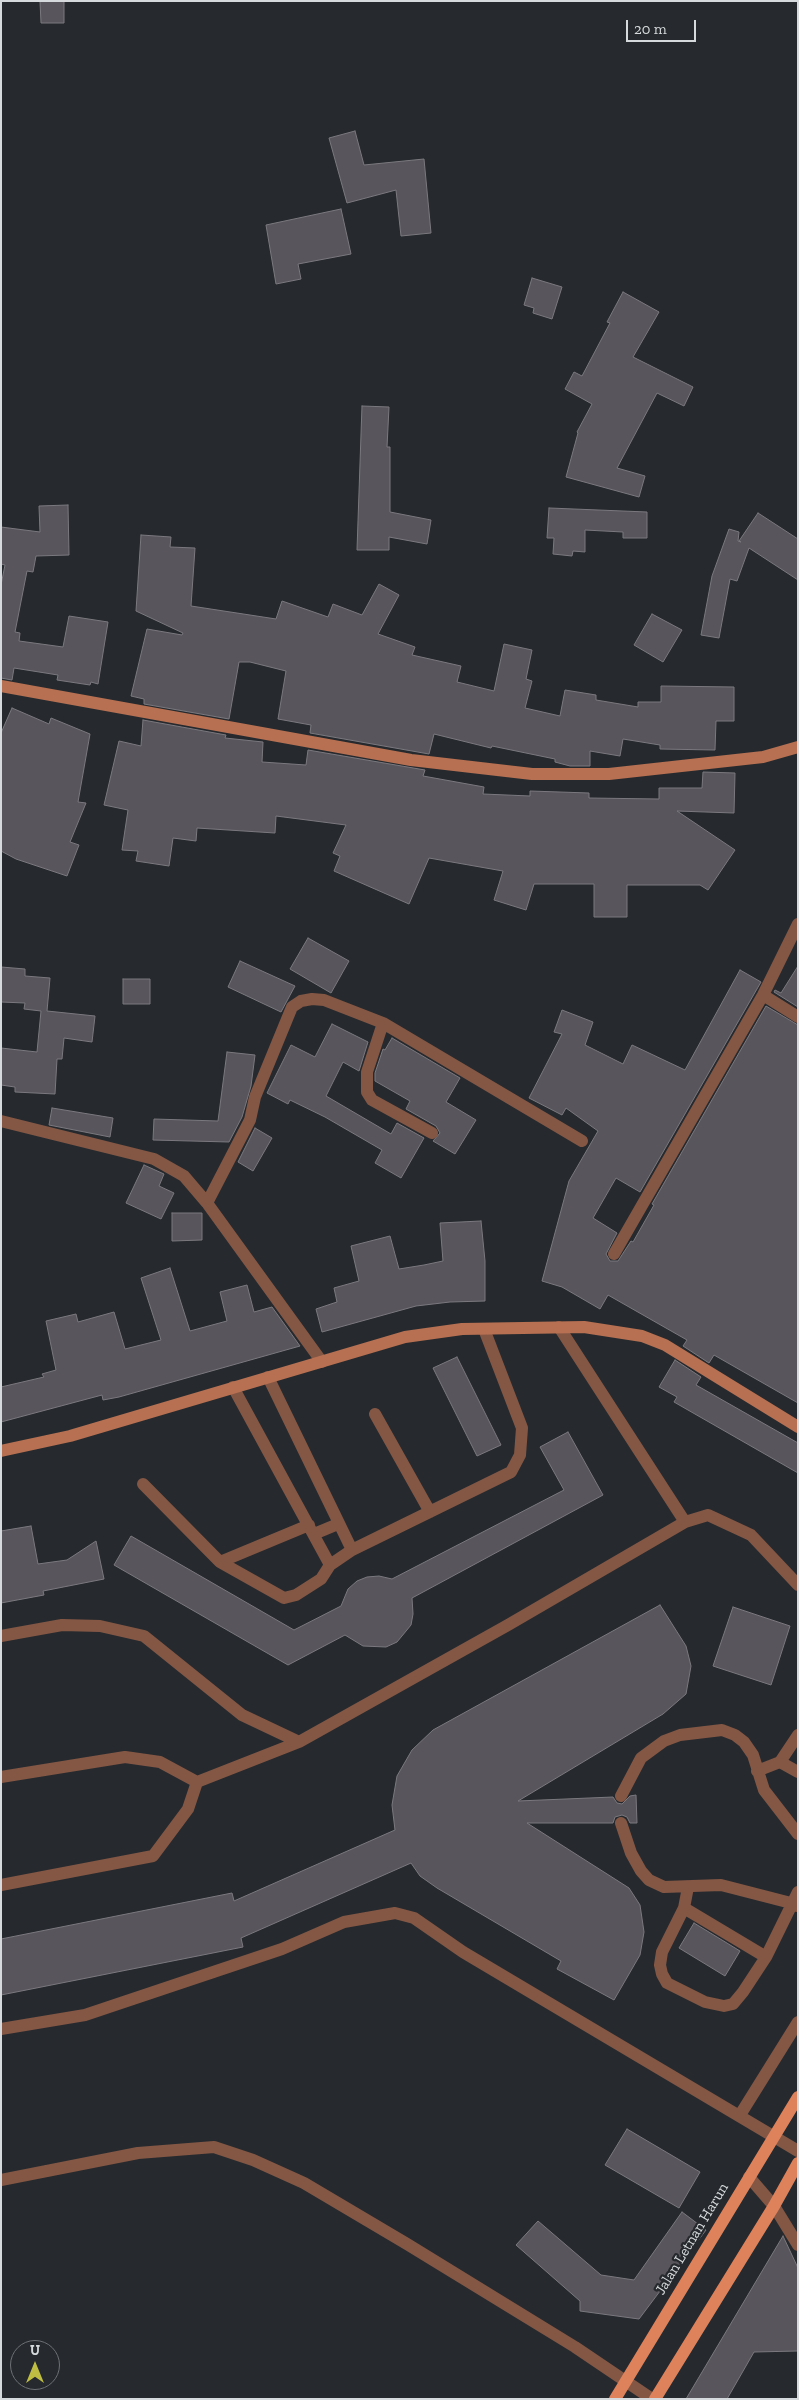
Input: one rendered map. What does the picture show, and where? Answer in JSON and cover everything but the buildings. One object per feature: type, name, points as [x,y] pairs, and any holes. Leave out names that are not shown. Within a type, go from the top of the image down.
[{"type":"main road","name":"Jalan Letnan Harun","points":[[615,2399],[798,2097]]},
{"type":"main road","points":[[654,2399],[774,2206],[798,2163]]},
{"type":"street","points":[[1,686],[411,760],[532,774],[609,774],[763,757],[798,747]]},
{"type":"street","points":[[614,1254],[762,996],[798,924]]},
{"type":"street","points":[[762,996],[798,1017]]},
{"type":"street","points":[[207,1203],[250,1120],[255,1097],[292,1007],[301,1001],[324,1000],[383,1023],[582,1141]]},
{"type":"street","points":[[383,1023],[367,1072],[367,1092],[372,1100],[432,1133]]},
{"type":"street","points":[[1,1120],[154,1159],[184,1176],[207,1203],[322,1362]]},
{"type":"street","points":[[559,1327],[685,1522]]},
{"type":"street","points":[[1,1451],[70,1436],[405,1337],[462,1329],[559,1327],[620,1331],[642,1336],[665,1345],[798,1427]]},
{"type":"street","points":[[143,1484],[220,1562],[284,1598],[296,1595],[321,1579],[330,1565],[352,1550],[511,1472],[520,1455],[522,1428],[484,1329]]},
{"type":"street","points":[[268,1377],[352,1550]]},
{"type":"street","points":[[233,1387],[330,1565]]},
{"type":"street","points":[[376,1414],[430,1512]]},
{"type":"street","points":[[1,1777],[125,1757],[160,1762],[197,1782],[300,1742],[508,1625],[685,1522],[708,1515],[751,1535],[798,1585]]},
{"type":"street","points":[[220,1562],[312,1529],[338,1524]]},
{"type":"street","points":[[1,1636],[62,1625],[100,1626],[144,1636],[242,1715],[300,1742]]},
{"type":"street","points":[[621,1796],[641,1758],[664,1741],[680,1736],[722,1730],[744,1742],[753,1756],[764,1790],[798,1834]]},
{"type":"street","points":[[757,1771],[780,1762],[798,1735]]},
{"type":"street","points":[[780,1762],[798,1772]]},
{"type":"street","points":[[1,1885],[153,1856],[188,1809],[197,1782]]},
{"type":"street","points":[[621,1823],[631,1853],[649,1880],[664,1887],[722,1884],[795,1900],[766,1957],[733,2004],[724,2006],[705,2002],[667,1982],[662,1974],[660,1965],[662,1952],[684,1908],[688,1887]]},
{"type":"street","points":[[684,1908],[766,1957]]},
{"type":"street","points":[[1,2029],[85,2015],[282,1949],[344,1922],[395,1913],[414,1918],[463,1952],[798,2150]]},
{"type":"street","points":[[740,2116],[798,2022]]},
{"type":"street","points":[[1,2180],[138,2153],[214,2147],[253,2160],[304,2183],[575,2347],[654,2399]]},
{"type":"street","points":[[749,2176],[774,2206],[798,2245]]}]
